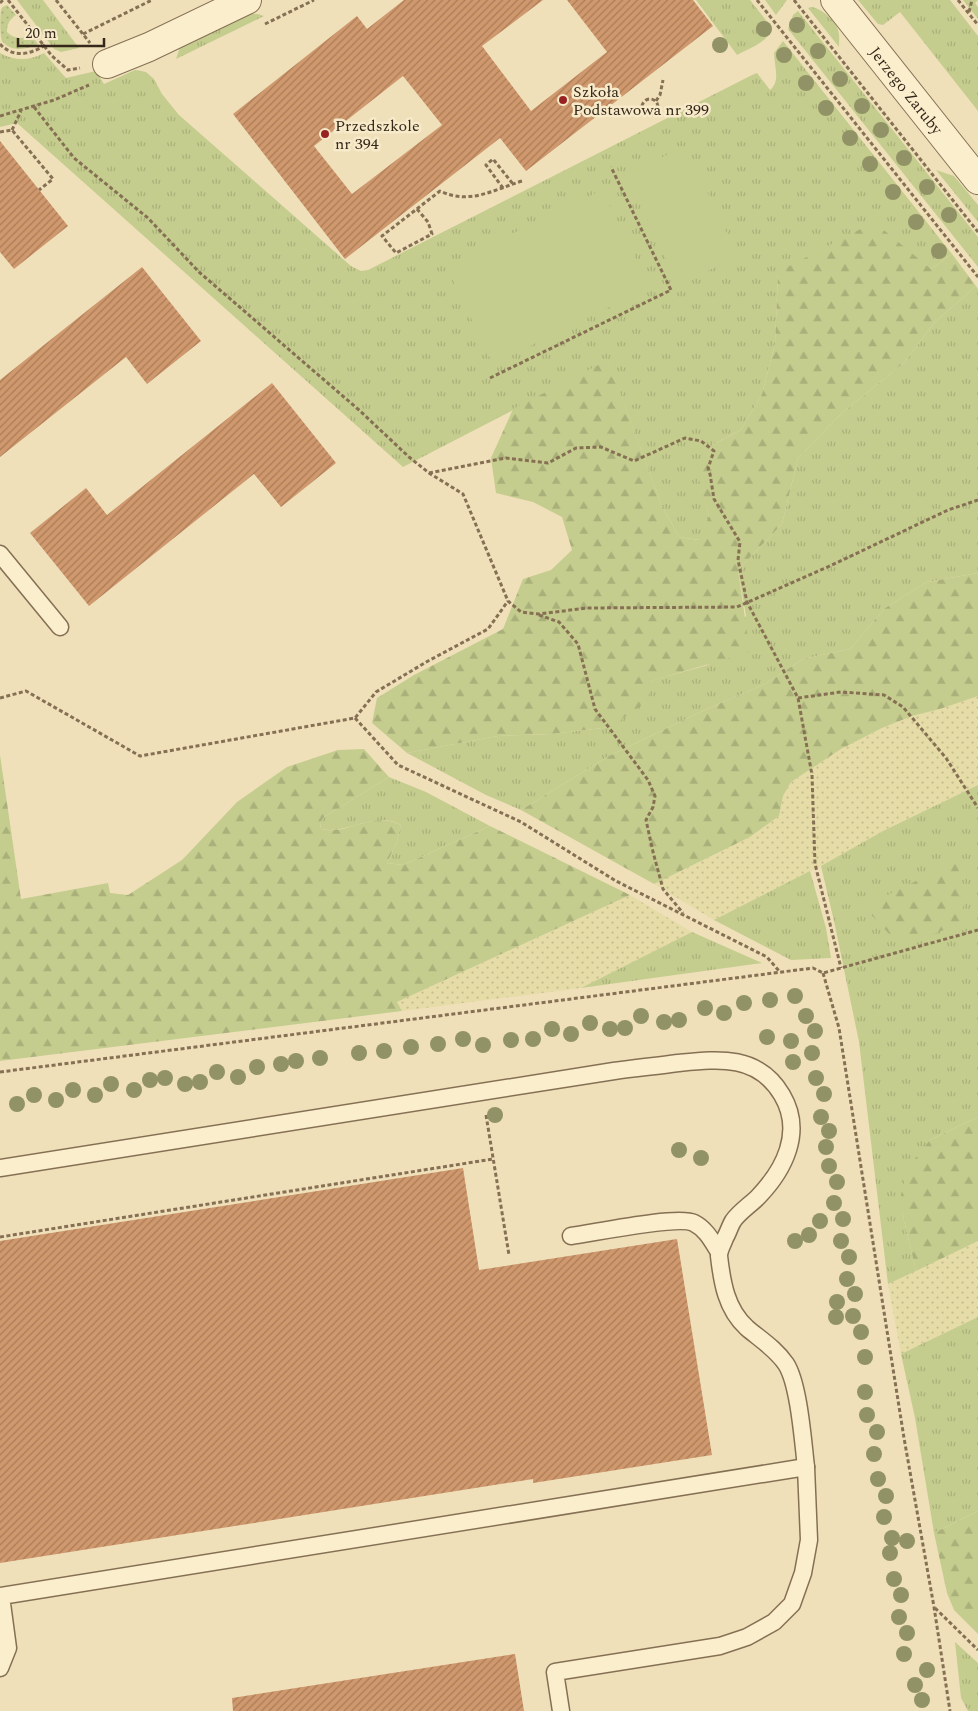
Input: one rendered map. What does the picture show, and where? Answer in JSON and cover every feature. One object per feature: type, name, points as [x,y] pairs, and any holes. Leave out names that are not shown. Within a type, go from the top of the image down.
[{"type":"street","points":[[100,74],[149,47],[247,0]]},
{"type":"street","name":"Jerzego Zaruby","points":[[835,0],[978,180]]},
{"type":"lane","points":[[0,554],[60,627]]},
{"type":"lane","points":[[0,1168],[614,1071],[709,1060],[726,1060],[756,1068],[769,1078],[779,1089],[785,1100],[791,1128],[790,1145],[785,1160],[758,1197],[733,1220],[719,1252]]},
{"type":"lane","points":[[561,1711],[555,1672],[720,1646],[747,1637],[774,1622],[792,1604],[803,1573],[809,1540],[806,1467],[795,1388],[786,1364],[734,1314],[724,1290],[719,1252],[708,1234],[693,1223],[673,1220],[571,1236]]},
{"type":"lane","points":[[0,1668],[8,1648],[1,1596],[806,1467]]},
{"type":"path","points":[[0,3],[3,0]]},
{"type":"path","points":[[8,0],[52,56]]},
{"type":"path","points":[[0,116],[34,108],[100,74],[83,34],[56,0]]},
{"type":"path","points":[[83,34],[152,0]]},
{"type":"path","points":[[757,0],[978,277]]},
{"type":"path","points":[[794,0],[978,232]]},
{"type":"path","points":[[958,0],[978,25]]},
{"type":"path","points":[[968,13],[972,0]]},
{"type":"path","points":[[0,44],[16,54],[33,52],[45,45]]},
{"type":"path","points":[[656,101],[660,95],[663,80]]},
{"type":"path","points":[[643,111],[642,105],[644,101],[652,99],[656,101]]},
{"type":"path","points":[[643,111],[648,114],[654,114],[658,110],[656,101]]},
{"type":"path","points":[[34,108],[74,158],[148,218],[199,272],[360,410],[409,457],[429,473],[463,494],[508,601],[521,612],[539,614],[587,608],[737,607],[832,566],[948,510],[978,500]]},
{"type":"path","points":[[627,114],[636,114],[643,111]]},
{"type":"path","points":[[12,130],[21,112]]},
{"type":"path","points":[[0,132],[12,130]]},
{"type":"path","points":[[12,130],[53,179],[39,190]]},
{"type":"path","points":[[503,188],[486,165],[494,158],[513,184]]},
{"type":"path","points":[[490,378],[671,290],[611,168]]},
{"type":"path","points":[[418,209],[428,222],[432,234],[396,253],[382,236],[440,191],[451,196],[468,198],[503,188],[522,180]]},
{"type":"path","points":[[429,473],[506,458],[548,463],[576,448],[601,447],[634,461],[685,438],[701,442],[714,451],[708,468],[714,499],[740,542],[738,560],[747,602],[798,698],[812,775],[815,864],[841,968]]},
{"type":"path","points":[[0,698],[26,691],[140,756],[355,718],[376,692],[428,661],[488,629],[508,601]]},
{"type":"path","points":[[539,614],[559,622],[578,644],[595,709],[648,780],[655,796],[653,807],[646,820],[663,889],[685,915]]},
{"type":"path","points":[[798,698],[841,692],[884,695],[904,707],[946,758],[978,808]]},
{"type":"path","points":[[355,718],[398,765],[521,822],[616,880],[767,957],[780,972]]},
{"type":"path","points":[[0,1072],[812,968],[824,973],[978,930]]},
{"type":"path","points":[[824,973],[838,1028],[902,1428],[934,1607],[950,1711]]},
{"type":"path","points":[[0,1237],[494,1159]]},
{"type":"path","points":[[934,1607],[977,1648]]},
{"type":"shaded area","points":[[978,696],[978,785],[883,831],[821,866],[714,920],[654,884],[750,837],[779,816],[783,796],[791,782],[841,749],[882,728],[912,716]]},
{"type":"shaded area","points":[[630,895],[692,932],[581,988],[402,1011],[397,1002]]},
{"type":"shaded area","points":[[978,1241],[978,1317],[901,1354],[888,1284]]},
{"type":"green space","points":[[17,0],[43,0],[79,48],[61,52],[54,49]]},
{"type":"green space","points":[[696,0],[750,0],[772,28],[770,33],[762,41],[737,55]]},
{"type":"green space","points":[[765,0],[787,0],[776,15]]},
{"type":"green space","points":[[858,0],[950,0],[978,36],[978,111],[900,12],[883,25],[878,24]]},
{"type":"green space","points":[[963,0],[978,0],[975,3],[978,7],[978,19]]},
{"type":"green space","points":[[7,5],[16,15],[9,22],[7,32],[22,38],[29,32],[38,44],[29,48],[19,49],[5,45],[2,41],[1,10]]},
{"type":"green space","points":[[811,7],[823,12],[834,22],[839,32],[839,47],[808,8]]},
{"type":"green space","points":[[798,11],[978,237],[978,267],[788,29],[793,15]]},
{"type":"green space","points":[[249,14],[264,16],[176,59],[180,47]]},
{"type":"green space","points":[[783,41],[952,254],[931,269],[891,238],[778,272],[775,344],[762,394],[741,430],[712,445],[699,476],[709,516],[700,540],[679,537],[662,506],[608,361],[403,467],[17,123],[0,127],[0,53],[22,59],[33,58],[44,53],[66,78],[96,71],[104,84],[135,70],[146,72],[154,79],[162,94],[179,115],[351,266],[361,271],[368,270],[752,75],[757,73],[770,90],[776,78],[774,53]]},
{"type":"green space","points":[[685,146],[738,256],[679,285],[626,175]]},
{"type":"green space","points":[[936,170],[954,176],[978,205],[978,222]]},
{"type":"green space","points":[[602,190],[650,287],[493,364],[446,266]]},
{"type":"green space","points":[[874,222],[931,269],[952,254],[976,286],[934,323],[905,362],[843,412],[798,458],[782,524],[738,570],[750,652],[651,681],[649,700],[611,727],[551,734],[498,736],[407,753],[372,723],[377,698],[414,675],[503,629],[523,579],[551,570],[572,550],[562,517],[533,502],[496,493],[491,458],[513,409],[608,360],[662,506],[679,537],[699,540],[709,516],[698,476],[712,445],[741,430],[762,394],[775,344],[778,272]]},
{"type":"green space","points":[[976,286],[978,289],[978,573],[927,582],[885,608],[850,649],[803,659],[765,684],[709,708],[609,756],[521,810],[486,795],[407,753],[498,736],[551,734],[611,727],[650,681],[708,665],[746,616],[738,570],[782,524],[798,458],[843,412],[905,362],[934,323]]},
{"type":"green space","points":[[978,573],[978,696],[912,716],[882,728],[841,749],[791,782],[783,796],[779,816],[750,837],[654,884],[521,810],[609,756],[709,708],[765,684],[803,659],[850,649],[885,608],[927,582]]},
{"type":"green space","points":[[364,749],[389,777],[324,817],[320,823],[321,829],[341,829],[379,820],[401,825],[397,841],[387,863],[403,865],[490,826],[630,895],[397,1002],[402,1011],[0,1061],[0,755],[21,899],[108,883],[110,893],[128,895],[182,860],[237,802],[287,767],[338,750]]},
{"type":"green space","points":[[389,777],[426,792],[490,826],[403,865],[387,863],[397,841],[401,825],[381,820],[341,829],[321,829],[320,823],[324,817]]},
{"type":"green space","points":[[978,785],[978,1117],[930,1140],[902,1212],[916,1271],[888,1284],[859,1042],[821,866],[883,831]]},
{"type":"green space","points":[[956,861],[965,891],[961,924],[921,938],[892,937],[864,907]]},
{"type":"green space","points":[[810,871],[826,928],[831,958],[791,960],[714,920]]},
{"type":"green space","points":[[692,932],[762,963],[581,988]]},
{"type":"green space","points":[[978,1117],[978,1241],[916,1271],[902,1212],[901,1194],[908,1167],[930,1140]]},
{"type":"green space","points":[[978,1317],[978,1511],[934,1533],[915,1418],[901,1354]]},
{"type":"green space","points":[[978,1511],[978,1634],[954,1610],[947,1593],[934,1533]]},
{"type":"green space","points":[[955,1642],[978,1663],[978,1711],[968,1711],[961,1698]]},
{"type":"building","points":[[404,0],[543,0],[482,46],[531,111],[607,52],[567,0],[693,0],[713,26],[526,171],[500,138],[345,259],[233,114],[357,16],[367,29]],"holes":[[[403,76],[442,125],[352,194],[314,146]]]},
{"type":"building","points":[[0,141],[68,226],[14,269],[0,252]]},
{"type":"building","points":[[142,267],[201,341],[147,384],[126,357],[0,457],[0,380]]},
{"type":"building","points":[[272,383],[336,463],[281,507],[254,474],[89,606],[30,533],[86,488],[107,515]]},
{"type":"building","points":[[463,1168],[479,1270],[677,1239],[712,1455],[533,1483],[533,1479],[0,1563],[0,1241]]},
{"type":"building","points":[[515,1654],[524,1711],[233,1711],[232,1698]]},
{"type":"place","name":"Szkoła Podstawowa nr 399","points":[[563,100]]},
{"type":"place","name":"Przedszkole nr 394","points":[[325,134]]}]
